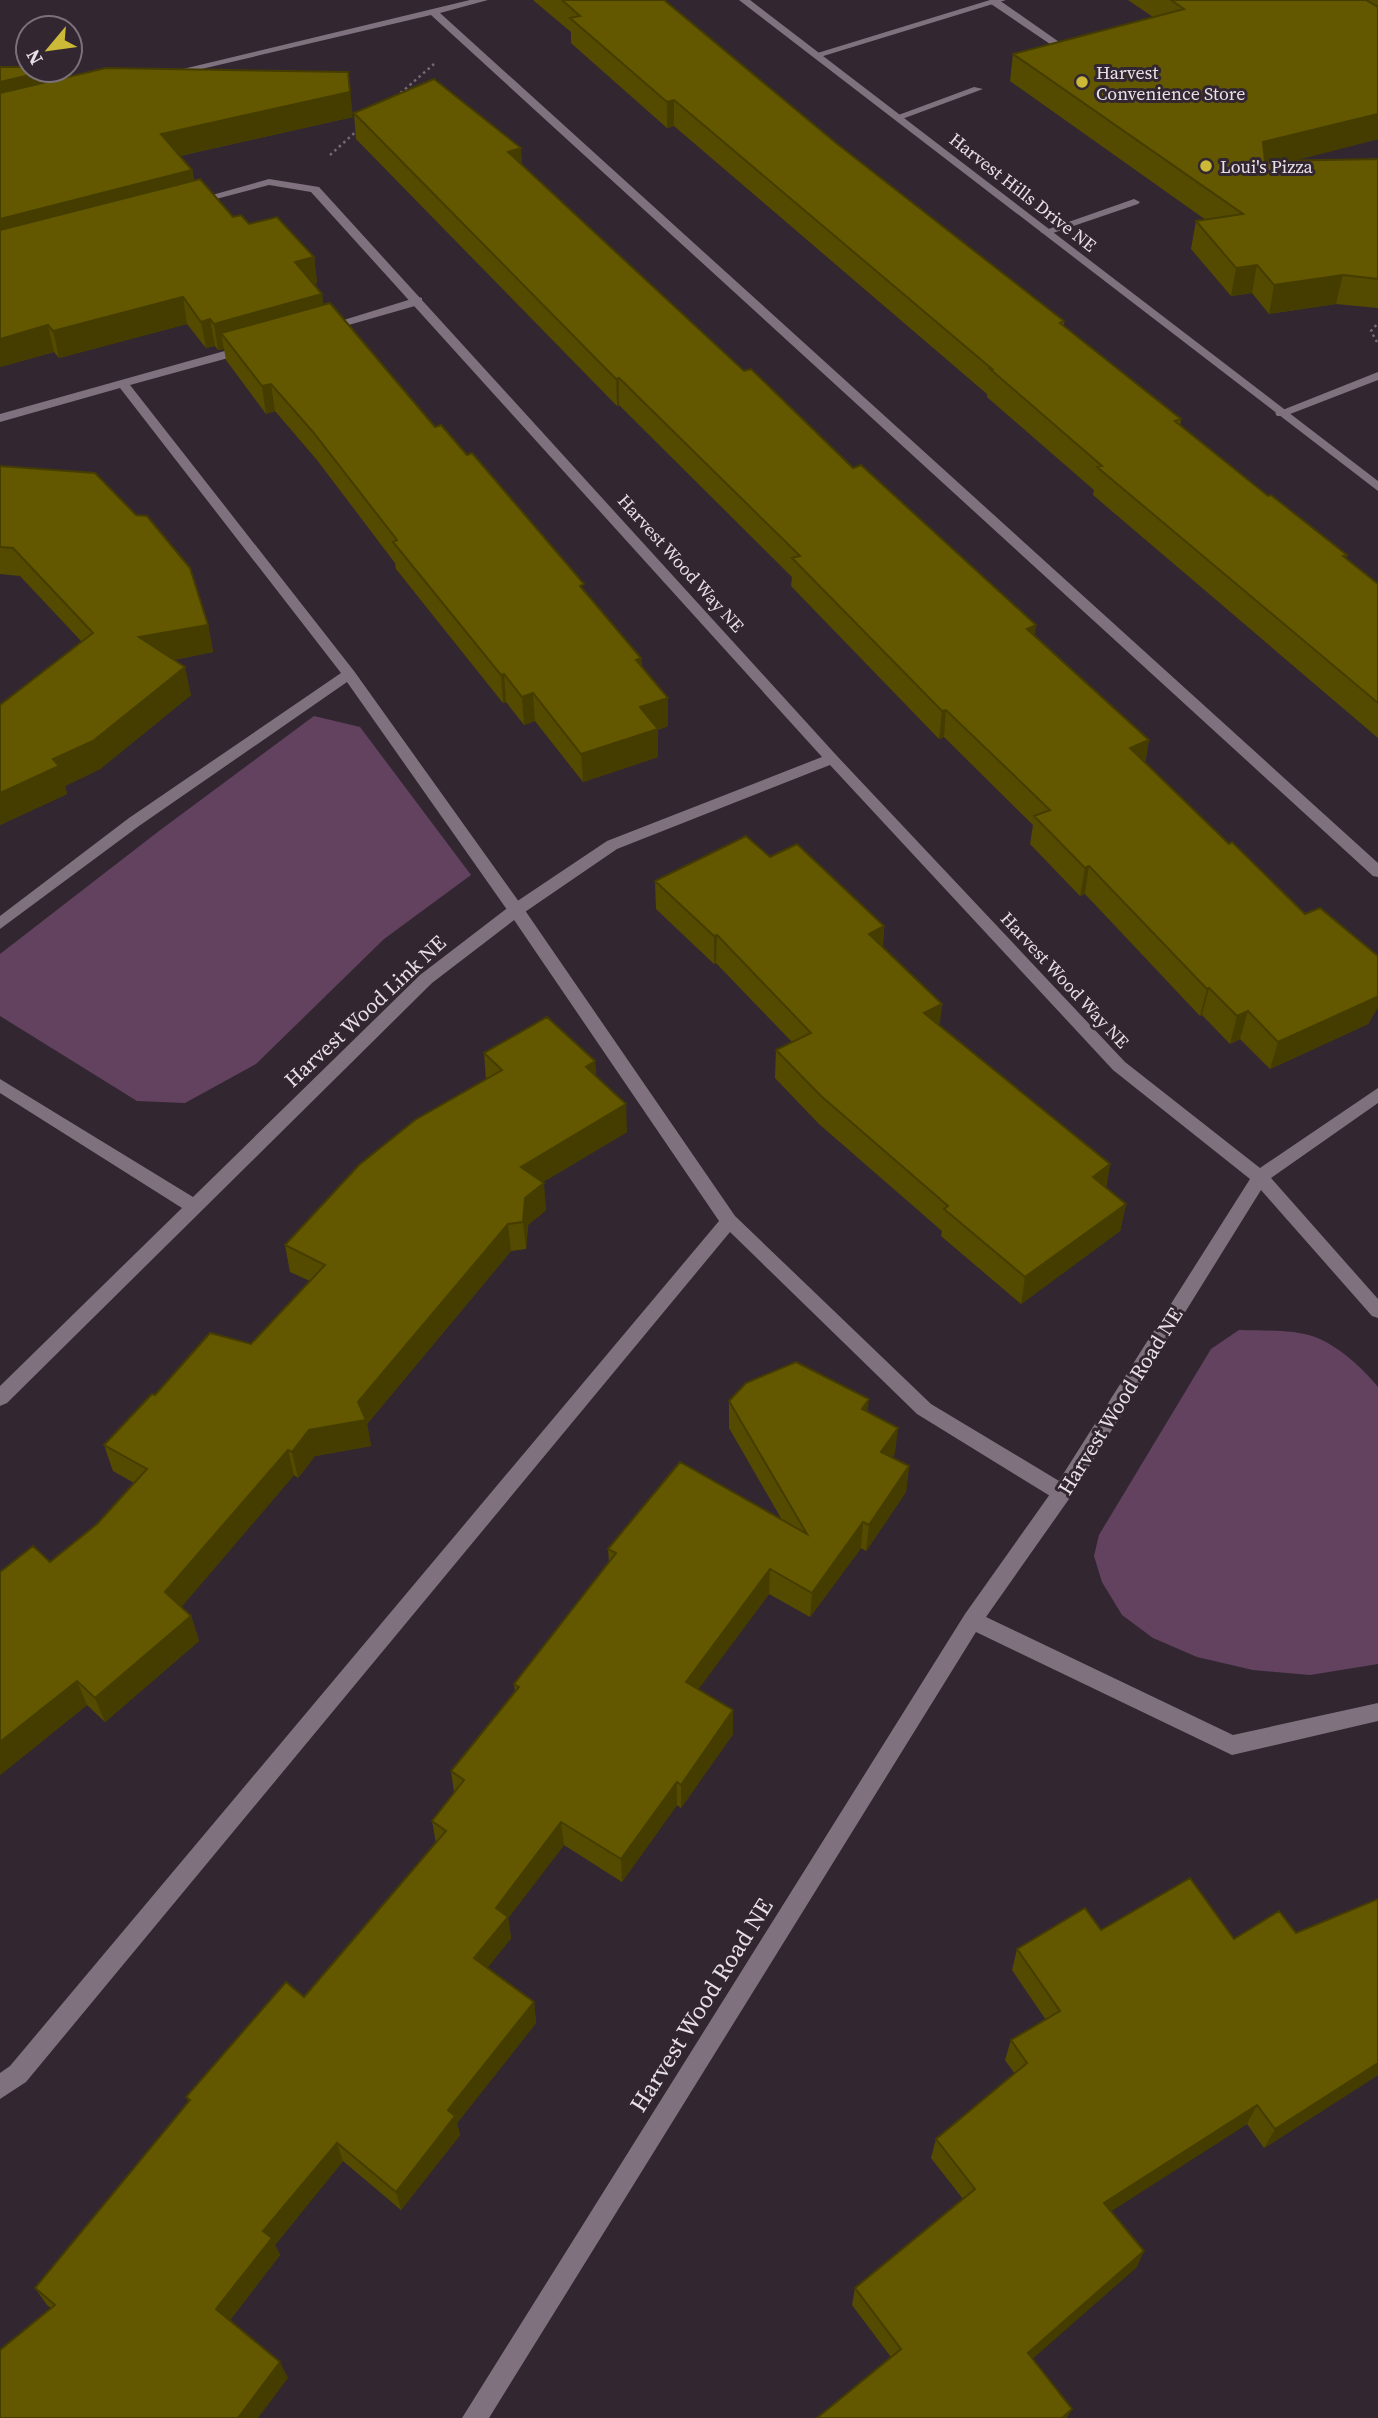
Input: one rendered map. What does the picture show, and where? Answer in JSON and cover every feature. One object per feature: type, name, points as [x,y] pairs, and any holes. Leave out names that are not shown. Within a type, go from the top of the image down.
[{"type":"street","points":[[149,79],[483,0]]},
{"type":"street","name":"Harvest Hills Drive NE","points":[[744,0],[1378,487]]},
{"type":"street","points":[[816,55],[998,1],[1057,44]]},
{"type":"street","points":[[432,11],[1378,872]]},
{"type":"street","points":[[898,117],[978,89]]},
{"type":"street","name":"Harvest Wood Way NE","points":[[175,207],[269,182],[315,190],[832,759],[1119,1066],[1260,1177]]},
{"type":"street","points":[[1046,232],[1134,202]]},
{"type":"street","points":[[310,331],[418,301]]},
{"type":"street","points":[[0,418],[256,346]]},
{"type":"street","points":[[1281,413],[1378,376]]},
{"type":"street","points":[[122,383],[349,674],[516,909],[729,1222],[923,1409],[1062,1493]]},
{"type":"street","points":[[0,924],[134,822],[349,674]]},
{"type":"street","name":"Harvest Wood Link NE","points":[[0,1398],[426,979],[516,909],[612,845],[832,759]]},
{"type":"street","points":[[0,1085],[195,1207]]},
{"type":"street","name":"Harvest Wood Road NE","points":[[475,2418],[972,1620],[1062,1493],[1260,1177],[1378,1094]]},
{"type":"street","points":[[1260,1177],[1378,1311]]},
{"type":"street","points":[[0,2087],[18,2074],[729,1222]]},
{"type":"street","points":[[972,1620],[1232,1745],[1378,1712]]},
{"type":"path","points":[[390,102],[465,40]]},
{"type":"path","points":[[269,182],[320,163],[360,128]]},
{"type":"path","points":[[1378,323],[1371,331],[1378,344]]},
{"type":"shaded area","points":[[314,716],[360,727],[471,875],[384,939],[256,1064],[185,1103],[137,1101],[0,1016],[0,954]]},
{"type":"shaded area","points":[[1239,1330],[1287,1332],[1315,1337],[1350,1358],[1378,1387],[1378,1664],[1310,1675],[1253,1670],[1197,1657],[1153,1638],[1122,1615],[1102,1582],[1094,1556],[1099,1535],[1211,1349]]},
{"type":"building","points":[[562,0],[664,0],[836,143],[1064,321],[1060,323],[1181,419],[1175,421],[1347,555],[1343,556],[1378,584],[1378,703],[1097,467],[1102,466],[992,369],[674,100],[667,102],[570,18],[580,16]]},
{"type":"building","points":[[1171,0],[1366,0],[1378,7],[1378,114],[1263,142],[1265,161],[1378,159],[1378,279],[1343,275],[1274,285],[1257,265],[1236,268],[1196,221],[1243,214],[1013,54],[1184,9]]},
{"type":"building","points":[[0,67],[14,67],[14,79],[0,82]]},
{"type":"building","points":[[106,68],[348,72],[350,92],[161,134],[192,170],[0,219],[0,93],[38,84],[84,84],[84,73]]},
{"type":"building","points":[[434,79],[521,148],[508,152],[744,371],[751,369],[853,468],[861,465],[1036,625],[1027,629],[1149,740],[1130,748],[1229,844],[1232,842],[1305,914],[1320,908],[1378,956],[1377,997],[1278,1042],[1248,1011],[1237,1016],[1207,989],[1089,866],[1085,868],[1034,816],[1050,810],[946,710],[942,711],[792,558],[800,556],[619,378],[616,379],[354,113]]},
{"type":"building","points":[[200,179],[233,217],[241,215],[249,224],[277,217],[314,257],[295,262],[322,294],[214,324],[210,319],[201,322],[183,297],[53,331],[48,325],[0,339],[0,230]]},
{"type":"building","points":[[330,303],[435,427],[441,425],[467,455],[472,453],[584,584],[580,586],[641,658],[636,660],[668,698],[640,707],[658,729],[581,754],[533,693],[522,697],[504,674],[501,675],[393,542],[397,540],[313,432],[271,384],[262,386],[221,333]]},
{"type":"building","points":[[0,466],[95,473],[136,515],[147,516],[190,568],[208,625],[139,637],[185,667],[93,741],[53,759],[59,766],[0,793],[0,705],[93,633],[13,548],[0,547]]},
{"type":"building","points":[[746,836],[770,857],[797,844],[884,926],[869,934],[942,1004],[924,1013],[1110,1164],[1093,1177],[1126,1204],[1025,1277],[944,1209],[948,1206],[821,1096],[776,1050],[811,1033],[717,935],[714,936],[655,881]]},
{"type":"building","points":[[547,1017],[595,1061],[586,1067],[626,1104],[521,1167],[544,1183],[525,1198],[523,1222],[508,1224],[358,1402],[366,1420],[309,1430],[292,1452],[288,1450],[165,1592],[191,1616],[95,1698],[77,1681],[0,1742],[0,1572],[33,1546],[50,1562],[97,1524],[147,1469],[104,1445],[152,1394],[155,1395],[210,1333],[251,1344],[325,1265],[285,1245],[359,1165],[415,1120],[502,1070],[484,1053]]},
{"type":"building","points":[[796,1362],[869,1399],[862,1409],[898,1428],[881,1452],[909,1466],[869,1525],[863,1522],[812,1593],[770,1569],[686,1682],[733,1710],[681,1785],[677,1782],[621,1859],[561,1822],[496,1908],[508,1917],[474,1958],[534,2002],[448,2110],[455,2116],[396,2192],[337,2143],[263,2231],[272,2238],[216,2309],[280,2362],[238,2418],[0,2418],[0,2350],[55,2305],[35,2288],[190,2100],[186,2097],[286,1982],[304,1997],[446,1831],[432,1821],[464,1780],[451,1771],[519,1687],[514,1684],[616,1553],[608,1549],[680,1462],[807,1534],[729,1401],[746,1383]]},
{"type":"building","points":[[1190,1878],[1234,1939],[1279,1911],[1296,1933],[1378,1899],[1378,2063],[1275,2129],[1257,2105],[1104,2203],[1144,2251],[1028,2353],[1072,2409],[1062,2418],[817,2418],[901,2349],[855,2288],[975,2189],[936,2139],[1027,2063],[1011,2040],[1060,2011],[1017,1949],[1085,1908],[1101,1930]]},
{"type":"place","name":"Harvest Convenience Store","points":[[1082,82]]},
{"type":"place","name":"Loui's Pizza","points":[[1206,166]]}]
